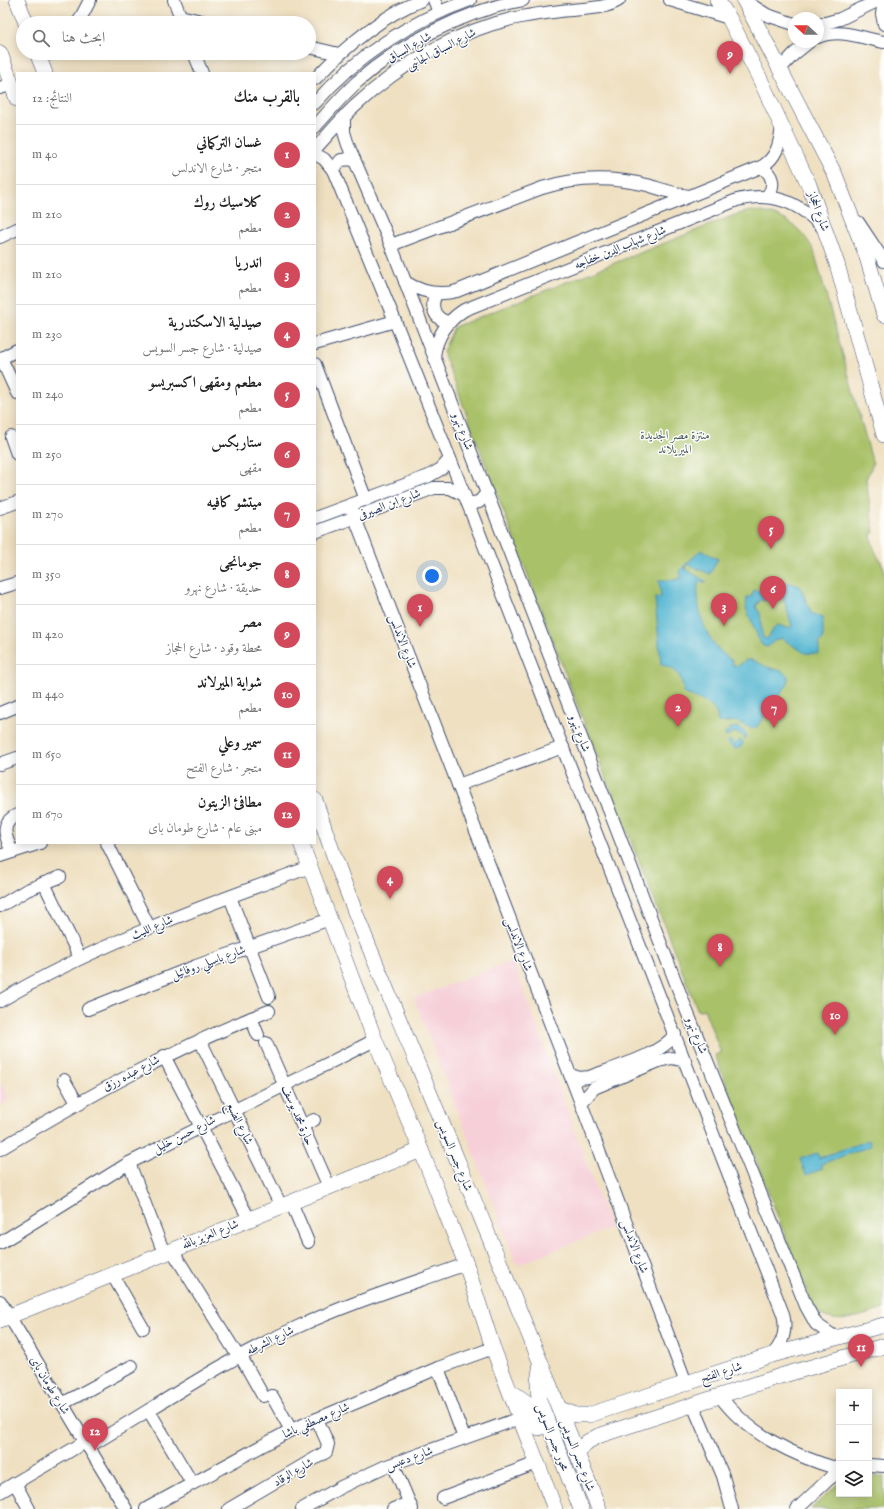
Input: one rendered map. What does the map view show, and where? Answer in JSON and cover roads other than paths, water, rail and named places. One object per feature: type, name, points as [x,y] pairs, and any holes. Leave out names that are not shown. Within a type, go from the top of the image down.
[{"type":"main road","points":[[11,0],[21,12]]},
{"type":"main road","name":"شارع الحجاز","points":[[717,0],[729,18],[782,125],[809,185],[837,264],[883,429]]},
{"type":"main road","points":[[745,1],[835,175],[866,254],[884,315]]},
{"type":"main road","points":[[0,53],[6,86],[16,98]]},
{"type":"main road","points":[[44,60],[45,72]]},
{"type":"main road","name":"شارع جسر السويس","points":[[316,803],[329,844],[370,948],[560,1409],[599,1509]]},
{"type":"main road","points":[[301,844],[376,1040],[466,1264],[493,1348],[555,1509]]},
{"type":"main road","name":"شارع العزيز بالله","points":[[4,1318],[421,1150]]},
{"type":"main road","name":"شارع الفتح","points":[[560,1409],[576,1416],[592,1414],[772,1356],[884,1325]]},
{"type":"main road","name":"شارع الفتح","points":[[577,1453],[587,1442],[598,1436],[777,1376],[884,1346]]},
{"type":"main road","points":[[772,1356],[777,1376]]},
{"type":"main road","name":"محور جسر السويس","points":[[541,1363],[538,1382],[539,1400],[581,1509]]},
{"type":"main road","name":"محور جسر السويس","points":[[510,1391],[521,1397],[532,1412],[572,1509]]},
{"type":"main road","points":[[592,1414],[592,1426],[598,1436]]},
{"type":"street","points":[[82,16],[90,0]]},
{"type":"street","points":[[174,0],[180,16]]},
{"type":"street","points":[[316,78],[339,54],[360,37],[409,2],[422,0]]},
{"type":"street","points":[[434,0],[439,12]]},
{"type":"street","name":"شارع السباق","points":[[316,102],[346,72],[370,52],[406,29],[439,12],[470,0]]},
{"type":"street","name":"شارع السباق","points":[[316,126],[348,90],[378,65],[401,50],[452,23],[489,9],[523,0]]},
{"type":"street","name":"شارع السباق الجانبى","points":[[316,148],[344,116],[388,78],[422,57],[472,31],[518,18],[595,8],[613,4],[619,0]]},
{"type":"street","points":[[824,24],[840,19],[879,0]]},
{"type":"street","points":[[884,0],[882,14],[884,24]]},
{"type":"street","points":[[677,1],[729,18]]},
{"type":"street","points":[[745,1],[767,14],[788,22]]},
{"type":"street","points":[[824,36],[840,33],[884,42]]},
{"type":"street","points":[[360,37],[370,52]]},
{"type":"street","points":[[780,69],[802,48]]},
{"type":"street","points":[[316,49],[339,54]]},
{"type":"street","points":[[197,60],[202,72]]},
{"type":"street","points":[[378,65],[388,78]]},
{"type":"street","name":"شارع نهرو","points":[[344,116],[346,140],[391,245],[686,1009],[807,1310],[816,1324],[836,1338]]},
{"type":"street","name":"شارع شهاب الدين خفاجه","points":[[405,282],[417,288],[437,293],[450,293],[464,289],[762,167],[770,160],[778,148],[782,125]]},
{"type":"street","name":"شارع نهرو","points":[[316,155],[324,159],[333,170],[395,321],[668,1015],[783,1314],[784,1326],[782,1338],[772,1356]]},
{"type":"street","points":[[333,170],[341,160],[354,159]]},
{"type":"street","points":[[762,167],[769,172],[772,181],[772,189],[767,196]]},
{"type":"street","points":[[391,245],[542,188],[565,182],[588,179],[619,180],[690,196]]},
{"type":"street","name":"شارع شهاب الدين خفاجه","points":[[434,356],[440,335],[449,322],[458,313],[471,306],[729,202],[749,197],[767,196],[786,201],[802,208],[826,231]]},
{"type":"street","points":[[850,212],[884,261]]},
{"type":"street","points":[[0,237],[16,229]]},
{"type":"street","points":[[437,293],[433,301],[435,314],[441,320],[449,322]]},
{"type":"street","points":[[316,344],[395,321]]},
{"type":"street","points":[[16,351],[1,359],[16,391]]},
{"type":"street","points":[[316,367],[366,500]]},
{"type":"street","points":[[442,439],[452,432],[464,433]]},
{"type":"street","points":[[9,437],[16,452]]},
{"type":"street","name":"شارع ابن الصيرفى","points":[[316,518],[432,475],[441,469],[450,459]]},
{"type":"street","name":"شارع ابن الصيرفى","points":[[316,532],[434,488],[450,488],[466,499]]},
{"type":"street","points":[[466,499],[479,502],[487,494]]},
{"type":"street","points":[[0,508],[16,502]]},
{"type":"street","name":"شارع الاندلس","points":[[350,505],[581,1103],[686,1383]]},
{"type":"street","points":[[0,588],[16,583]]},
{"type":"street","points":[[0,711],[16,706]]},
{"type":"street","points":[[458,785],[562,747]]},
{"type":"street","points":[[0,764],[16,758]]},
{"type":"street","points":[[12,852],[4,830],[7,821],[16,816]]},
{"type":"street","points":[[0,856],[37,844]]},
{"type":"street","points":[[108,844],[149,927]]},
{"type":"street","name":"شارع الليث","points":[[0,1001],[80,958],[149,927],[310,867]]},
{"type":"street","points":[[0,906],[44,883],[60,877]]},
{"type":"street","points":[[44,883],[80,958]]},
{"type":"street","points":[[230,897],[269,997]]},
{"type":"street","name":"شارع باسيلي روفائيل","points":[[88,1009],[250,946],[330,919]]},
{"type":"street","points":[[668,1015],[675,1007],[686,1009]]},
{"type":"street","name":"شارع عبده رزق","points":[[0,1149],[76,1103],[164,1056],[269,1011]]},
{"type":"street","name":"حارة محمد يوسف","points":[[251,1018],[285,1084],[308,1123],[330,1187]]},
{"type":"street","points":[[570,1075],[580,1078],[590,1077],[656,1051],[667,1044],[675,1034]]},
{"type":"street","name":"شارع الضبع","points":[[200,1040],[234,1109],[308,1242]]},
{"type":"street","name":"شارع حسن خليل","points":[[0,1243],[129,1163],[201,1125],[376,1040]]},
{"type":"street","points":[[164,1056],[249,1219]]},
{"type":"street","points":[[581,1103],[594,1088],[660,1061],[672,1058],[685,1061]]},
{"type":"street","points":[[692,1078],[703,1079],[712,1072]]},
{"type":"street","points":[[64,1080],[76,1103]]},
{"type":"street","points":[[129,1163],[168,1251],[291,1430]]},
{"type":"street","name":"شارع الشرطه","points":[[0,1492],[149,1411],[239,1356],[293,1329],[339,1309],[466,1264]]},
{"type":"street","points":[[112,1274],[143,1328]]},
{"type":"street","name":"شارع طومان باى","points":[[0,1301],[4,1318],[62,1404],[126,1509]]},
{"type":"street","name":"شارع مصطفي باشا","points":[[146,1509],[291,1430],[438,1368],[493,1348]]},
{"type":"street","points":[[62,1404],[132,1366]]},
{"type":"street","points":[[438,1368],[464,1438]]},
{"type":"street","points":[[720,1396],[727,1406],[771,1440],[806,1458],[836,1468]]},
{"type":"street","points":[[692,1405],[723,1476],[732,1509]]},
{"type":"street","points":[[149,1411],[192,1483]]},
{"type":"street","name":"شارع دعبس","points":[[302,1509],[355,1480],[393,1464],[520,1418]]},
{"type":"street","name":"شارع الوقاد","points":[[229,1509],[326,1452],[328,1444],[317,1419]]},
{"type":"street","points":[[443,1498],[537,1463]]},
{"type":"street","points":[[393,1464],[411,1506],[393,1509]]},
{"type":"street","points":[[872,1465],[884,1466]]},
{"type":"street","points":[[797,1509],[836,1474]]},
{"type":"street","points":[[15,1483],[30,1509]]},
{"type":"water","points":[[701,550],[718,559],[710,574],[687,564],[685,569],[707,582],[698,582],[699,605],[705,627],[716,646],[733,661],[732,664],[738,666],[746,660],[752,660],[767,667],[782,671],[788,676],[788,684],[756,728],[749,727],[738,722],[718,722],[717,716],[711,706],[683,693],[681,679],[678,674],[671,668],[661,665],[655,598],[661,597],[659,580],[675,580],[682,577],[679,571]]},
{"type":"water","points":[[778,580],[800,586],[811,613],[823,618],[823,639],[819,643],[819,654],[805,653],[781,638],[775,640],[768,647],[763,646],[760,642],[746,608],[747,597],[751,597],[754,590],[778,594]],"holes":[[[783,597],[792,626],[788,628],[778,625],[774,628],[768,638],[764,639],[761,618],[756,604],[759,604],[758,601]]]},
{"type":"water","points":[[737,727],[744,731],[747,737],[745,739],[741,734],[734,732],[726,737],[725,734],[730,728]]},
{"type":"water","points":[[730,740],[735,745],[740,740],[743,742],[741,747],[736,749],[729,744],[728,742]]},
{"type":"water","points":[[869,1140],[871,1146],[821,1164],[822,1169],[806,1175],[800,1159],[817,1153],[819,1158]]},
{"type":"place","name":"مصر","points":[[730,74]]},
{"type":"place","name":"مطعم ومقهى اكسبريسو","points":[[771,549]]},
{"type":"place","name":"ستاربكس","points":[[773,609]]},
{"type":"place","name":"اندريا","points":[[724,626]]},
{"type":"place","name":"غسان التركماني","points":[[420,627]]},
{"type":"place","name":"كلاسيك روك","points":[[678,727]]},
{"type":"place","name":"ميتشو كافيه","points":[[774,728]]},
{"type":"place","name":"صيدلية الاسكندرية","points":[[390,899]]},
{"type":"place","name":"جومانجى","points":[[720,967]]},
{"type":"place","name":"شواية الميرلاند","points":[[835,1035]]},
{"type":"place","name":"سمير وعلي","points":[[861,1367]]},
{"type":"place","name":"مطافئ الزيتون","points":[[95,1451]]},
{"type":"park label","name":"منتزة مصر الجديدة الميريلاند","points":[[675,442]]}]
